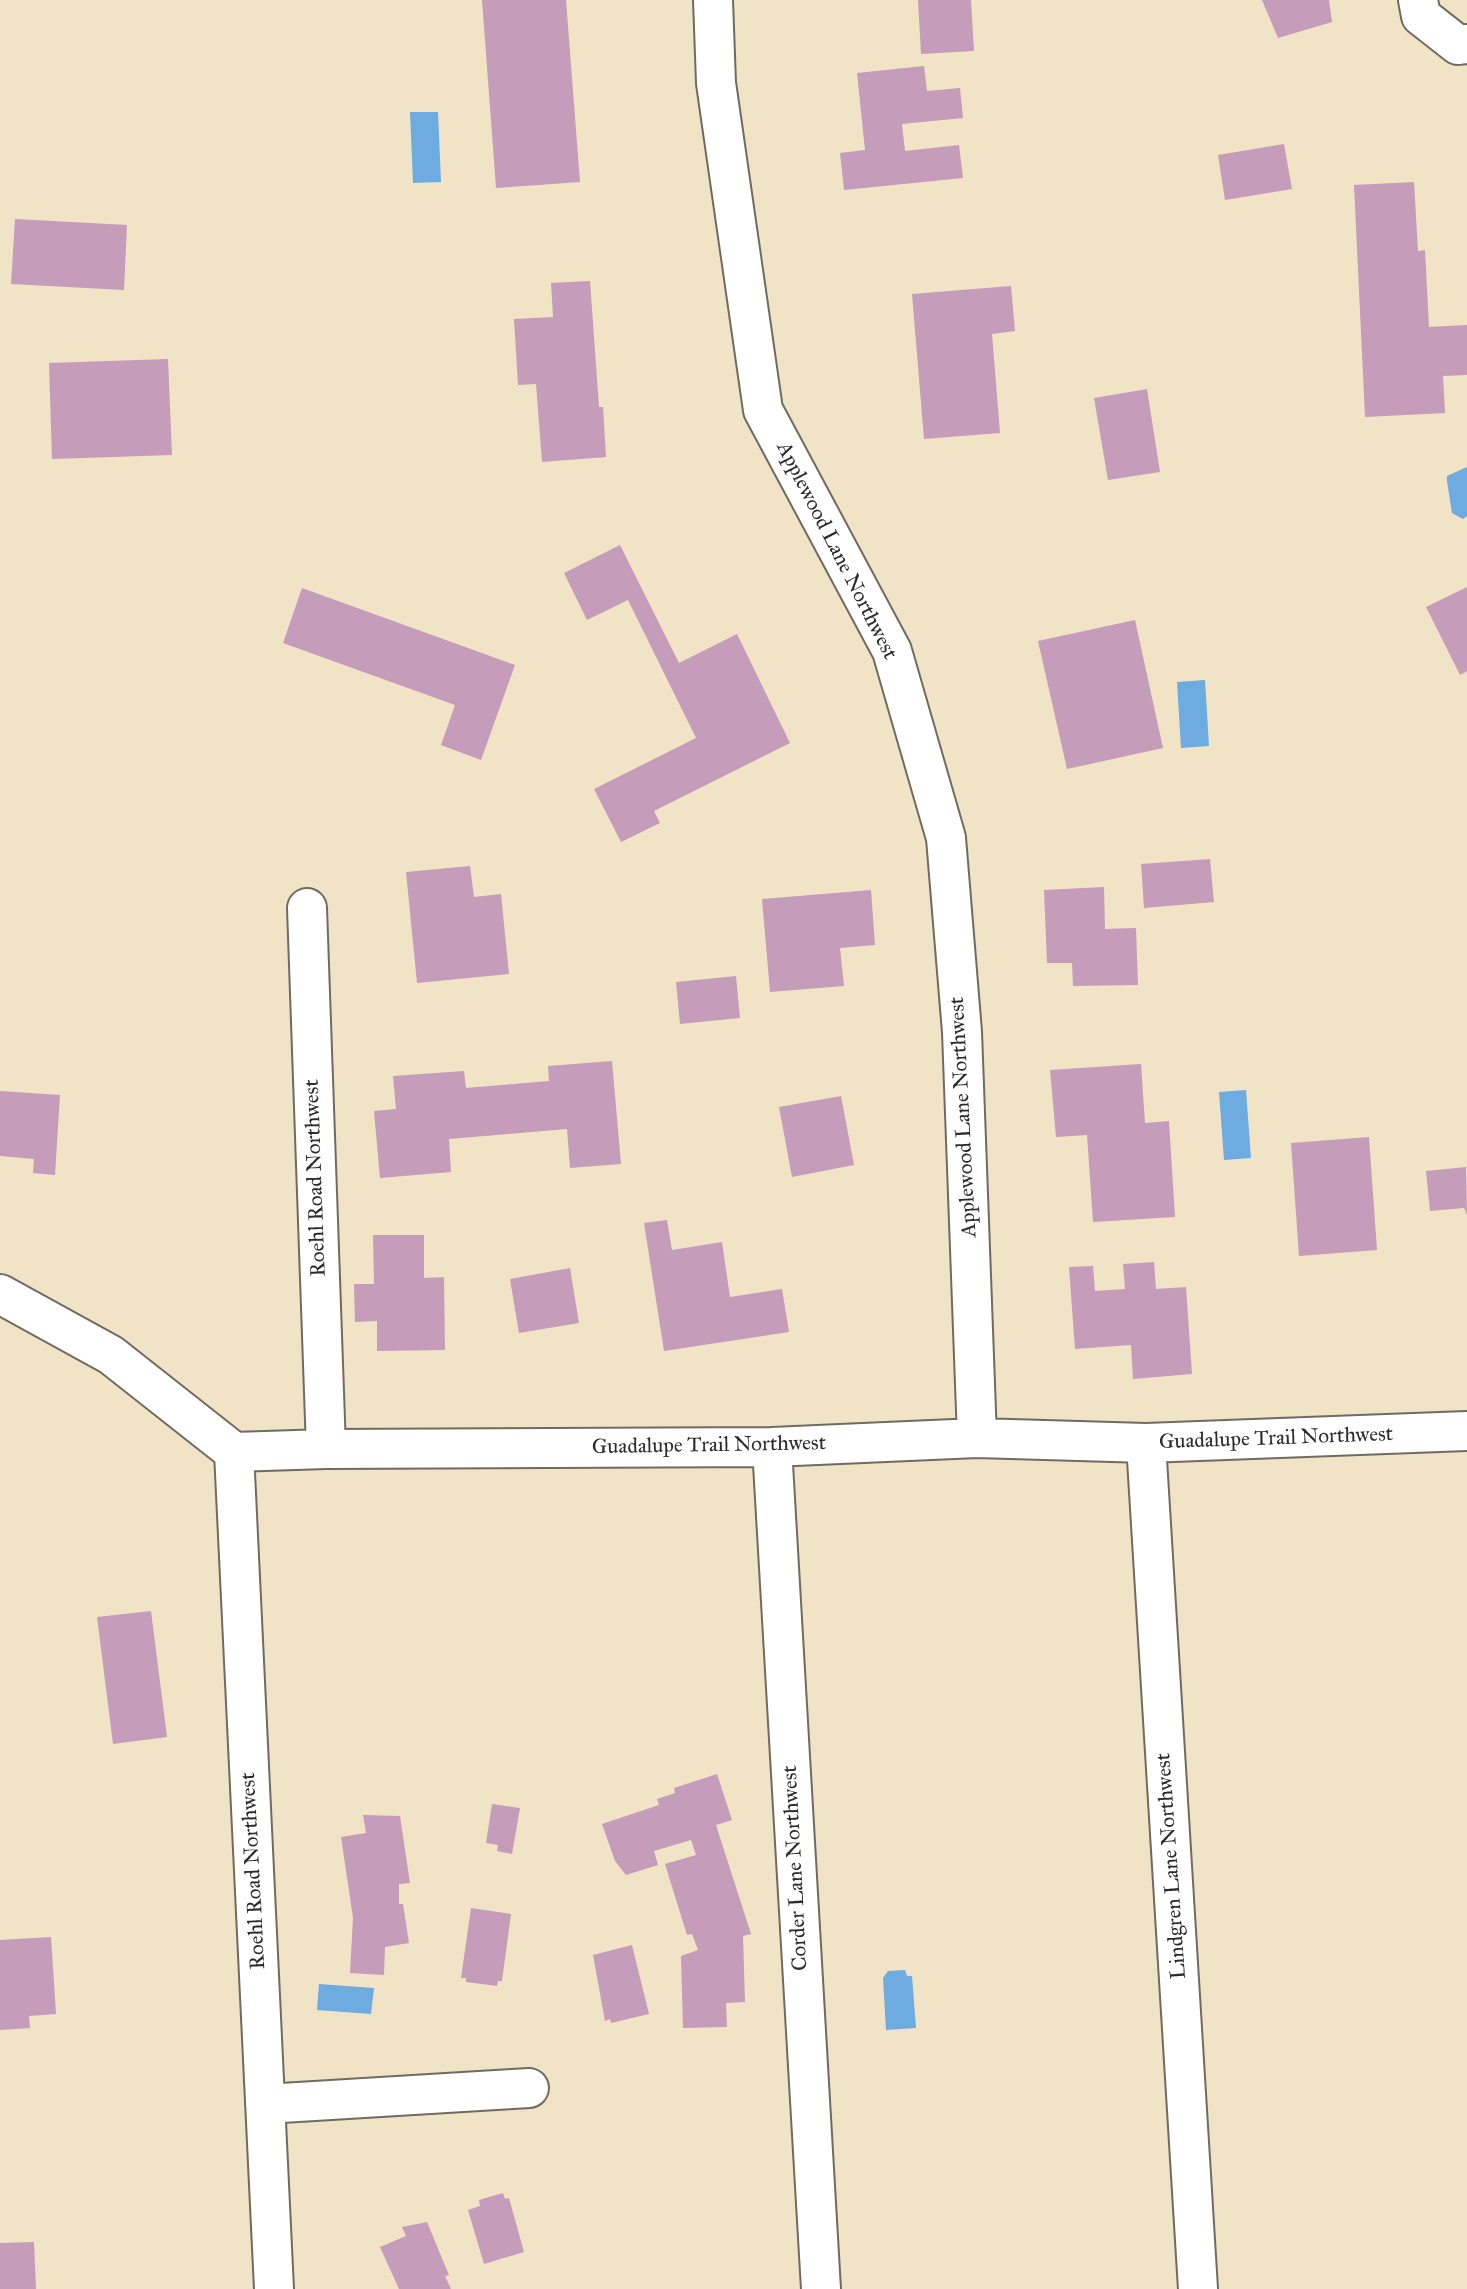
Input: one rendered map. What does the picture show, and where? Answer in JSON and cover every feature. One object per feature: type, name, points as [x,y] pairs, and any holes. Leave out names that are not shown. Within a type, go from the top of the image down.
[{"type":"street","name":"Applewood Lane Northwest","points":[[713,0],[716,83],[763,410],[892,651],[946,838],[962,1032],[977,1438]]},
{"type":"street","points":[[1418,0],[1421,16],[1458,45],[1467,44]]},
{"type":"street","name":"Roehl Road Northwest","points":[[307,908],[326,1448]]},
{"type":"street","points":[[0,1294],[111,1355],[234,1452]]},
{"type":"street","name":"Guadalupe Trail Northwest","points":[[234,1452],[326,1448],[772,1447],[977,1438],[1146,1443],[1467,1432]]},
{"type":"street","name":"Lindgren Lane Northwest","points":[[1146,1443],[1198,2289]]},
{"type":"street","name":"Corder Lane Northwest","points":[[772,1447],[821,2289]]},
{"type":"street","name":"Roehl Road Northwest","points":[[234,1452],[274,2289]]},
{"type":"street","points":[[265,2104],[529,2088]]},
{"type":"water","points":[[410,112],[438,112],[441,182],[413,183]]},
{"type":"water","points":[[1467,467],[1467,516],[1463,519],[1452,513],[1447,476]]},
{"type":"water","points":[[1205,680],[1209,746],[1181,748],[1177,682]]},
{"type":"water","points":[[1246,1090],[1251,1158],[1224,1160],[1219,1092]]},
{"type":"water","points":[[905,1970],[907,1976],[912,1976],[916,2028],[886,2030],[883,1978],[888,1971]]},
{"type":"water","points":[[319,1984],[374,1988],[371,2014],[317,2010]]},
{"type":"building","points":[[482,0],[566,0],[580,182],[496,188]]},
{"type":"building","points":[[918,0],[971,0],[974,51],[921,54]]},
{"type":"building","points":[[1262,0],[1329,0],[1332,22],[1278,38]]},
{"type":"building","points":[[924,66],[927,91],[960,88],[963,118],[902,124],[905,151],[959,145],[963,178],[844,190],[840,153],[865,150],[857,73]]},
{"type":"building","points":[[1284,144],[1292,189],[1225,200],[1218,155]]},
{"type":"building","points":[[1414,182],[1418,251],[1425,250],[1429,327],[1467,325],[1467,375],[1443,376],[1445,413],[1365,417],[1354,185]]},
{"type":"building","points":[[15,219],[127,225],[124,290],[11,284]]},
{"type":"building","points":[[590,281],[599,407],[603,407],[606,457],[542,462],[536,384],[518,385],[514,319],[553,317],[551,283]]},
{"type":"building","points":[[1011,286],[1015,331],[992,334],[1000,433],[924,439],[912,294]]},
{"type":"building","points":[[168,359],[172,455],[52,459],[49,363]]},
{"type":"building","points":[[1147,389],[1160,472],[1108,480],[1094,398]]},
{"type":"building","points":[[620,545],[679,663],[737,634],[790,743],[654,811],[660,823],[621,842],[594,789],[696,738],[628,600],[587,620],[564,573]]},
{"type":"building","points":[[1467,587],[1467,671],[1460,675],[1426,607]]},
{"type":"building","points":[[302,588],[515,665],[481,760],[441,745],[455,705],[283,643]]},
{"type":"building","points":[[1135,620],[1163,748],[1067,769],[1038,641]]},
{"type":"building","points":[[1210,859],[1214,902],[1144,908],[1141,864]]},
{"type":"building","points":[[470,866],[474,897],[501,894],[509,974],[417,983],[406,872]]},
{"type":"building","points":[[1104,887],[1105,929],[1136,928],[1138,985],[1073,986],[1072,963],[1047,963],[1044,890]]},
{"type":"building","points":[[871,890],[875,945],[840,948],[844,986],[770,992],[762,899]]},
{"type":"building","points":[[736,976],[740,1018],[680,1024],[676,982]]},
{"type":"building","points":[[612,1061],[621,1164],[570,1168],[567,1129],[449,1139],[451,1172],[380,1178],[374,1111],[396,1109],[393,1076],[464,1071],[466,1088],[549,1081],[548,1066]]},
{"type":"building","points":[[1141,1064],[1145,1123],[1169,1121],[1175,1217],[1093,1222],[1087,1135],[1056,1137],[1050,1070]]},
{"type":"building","points":[[0,1091],[60,1095],[55,1175],[33,1173],[34,1159],[0,1156]]},
{"type":"building","points":[[841,1096],[854,1165],[792,1177],[779,1107]]},
{"type":"building","points":[[1369,1137],[1377,1250],[1299,1256],[1291,1143]]},
{"type":"building","points":[[1466,1167],[1467,1215],[1464,1208],[1430,1211],[1426,1171]]},
{"type":"building","points":[[667,1220],[672,1250],[722,1242],[730,1297],[782,1289],[789,1332],[664,1351],[644,1223]]},
{"type":"building","points":[[373,1235],[424,1235],[424,1278],[444,1277],[445,1350],[377,1351],[377,1321],[355,1322],[354,1284],[374,1284]]},
{"type":"building","points":[[1154,1262],[1156,1289],[1186,1287],[1192,1374],[1133,1379],[1131,1345],[1075,1349],[1069,1267],[1093,1266],[1095,1291],[1125,1289],[1123,1264]]},
{"type":"building","points":[[570,1268],[579,1323],[519,1333],[510,1279]]},
{"type":"building","points":[[151,1611],[167,1737],[113,1744],[97,1617]]},
{"type":"building","points":[[717,1774],[732,1820],[716,1825],[751,1934],[743,1936],[745,2002],[726,2003],[727,2027],[683,2028],[681,1956],[698,1950],[692,1934],[687,1935],[665,1864],[696,1855],[691,1840],[654,1851],[658,1865],[626,1875],[615,1861],[602,1824],[659,1805],[657,1799],[675,1793],[674,1788]]},
{"type":"building","points":[[492,1804],[520,1808],[512,1854],[497,1851],[498,1845],[486,1843]]},
{"type":"building","points":[[363,1815],[400,1816],[410,1883],[399,1884],[399,1904],[403,1904],[409,1943],[385,1947],[384,1975],[350,1973],[353,1918],[341,1837],[366,1833]]},
{"type":"building","points":[[471,1908],[511,1914],[502,1981],[498,1981],[497,1986],[466,1982],[466,1978],[461,1978]]},
{"type":"building","points":[[51,1937],[56,2014],[29,2016],[30,2028],[0,2030],[0,1940]]},
{"type":"building","points":[[632,1945],[649,2014],[611,2023],[610,2019],[605,2021],[593,1955]]},
{"type":"building","points":[[503,2193],[505,2199],[509,2198],[524,2252],[484,2264],[468,2210],[480,2206],[479,2200]]},
{"type":"building","points":[[427,2222],[449,2275],[445,2276],[451,2289],[399,2289],[380,2247],[406,2236],[402,2227]]},
{"type":"building","points":[[34,2242],[36,2289],[0,2289],[0,2243]]}]
